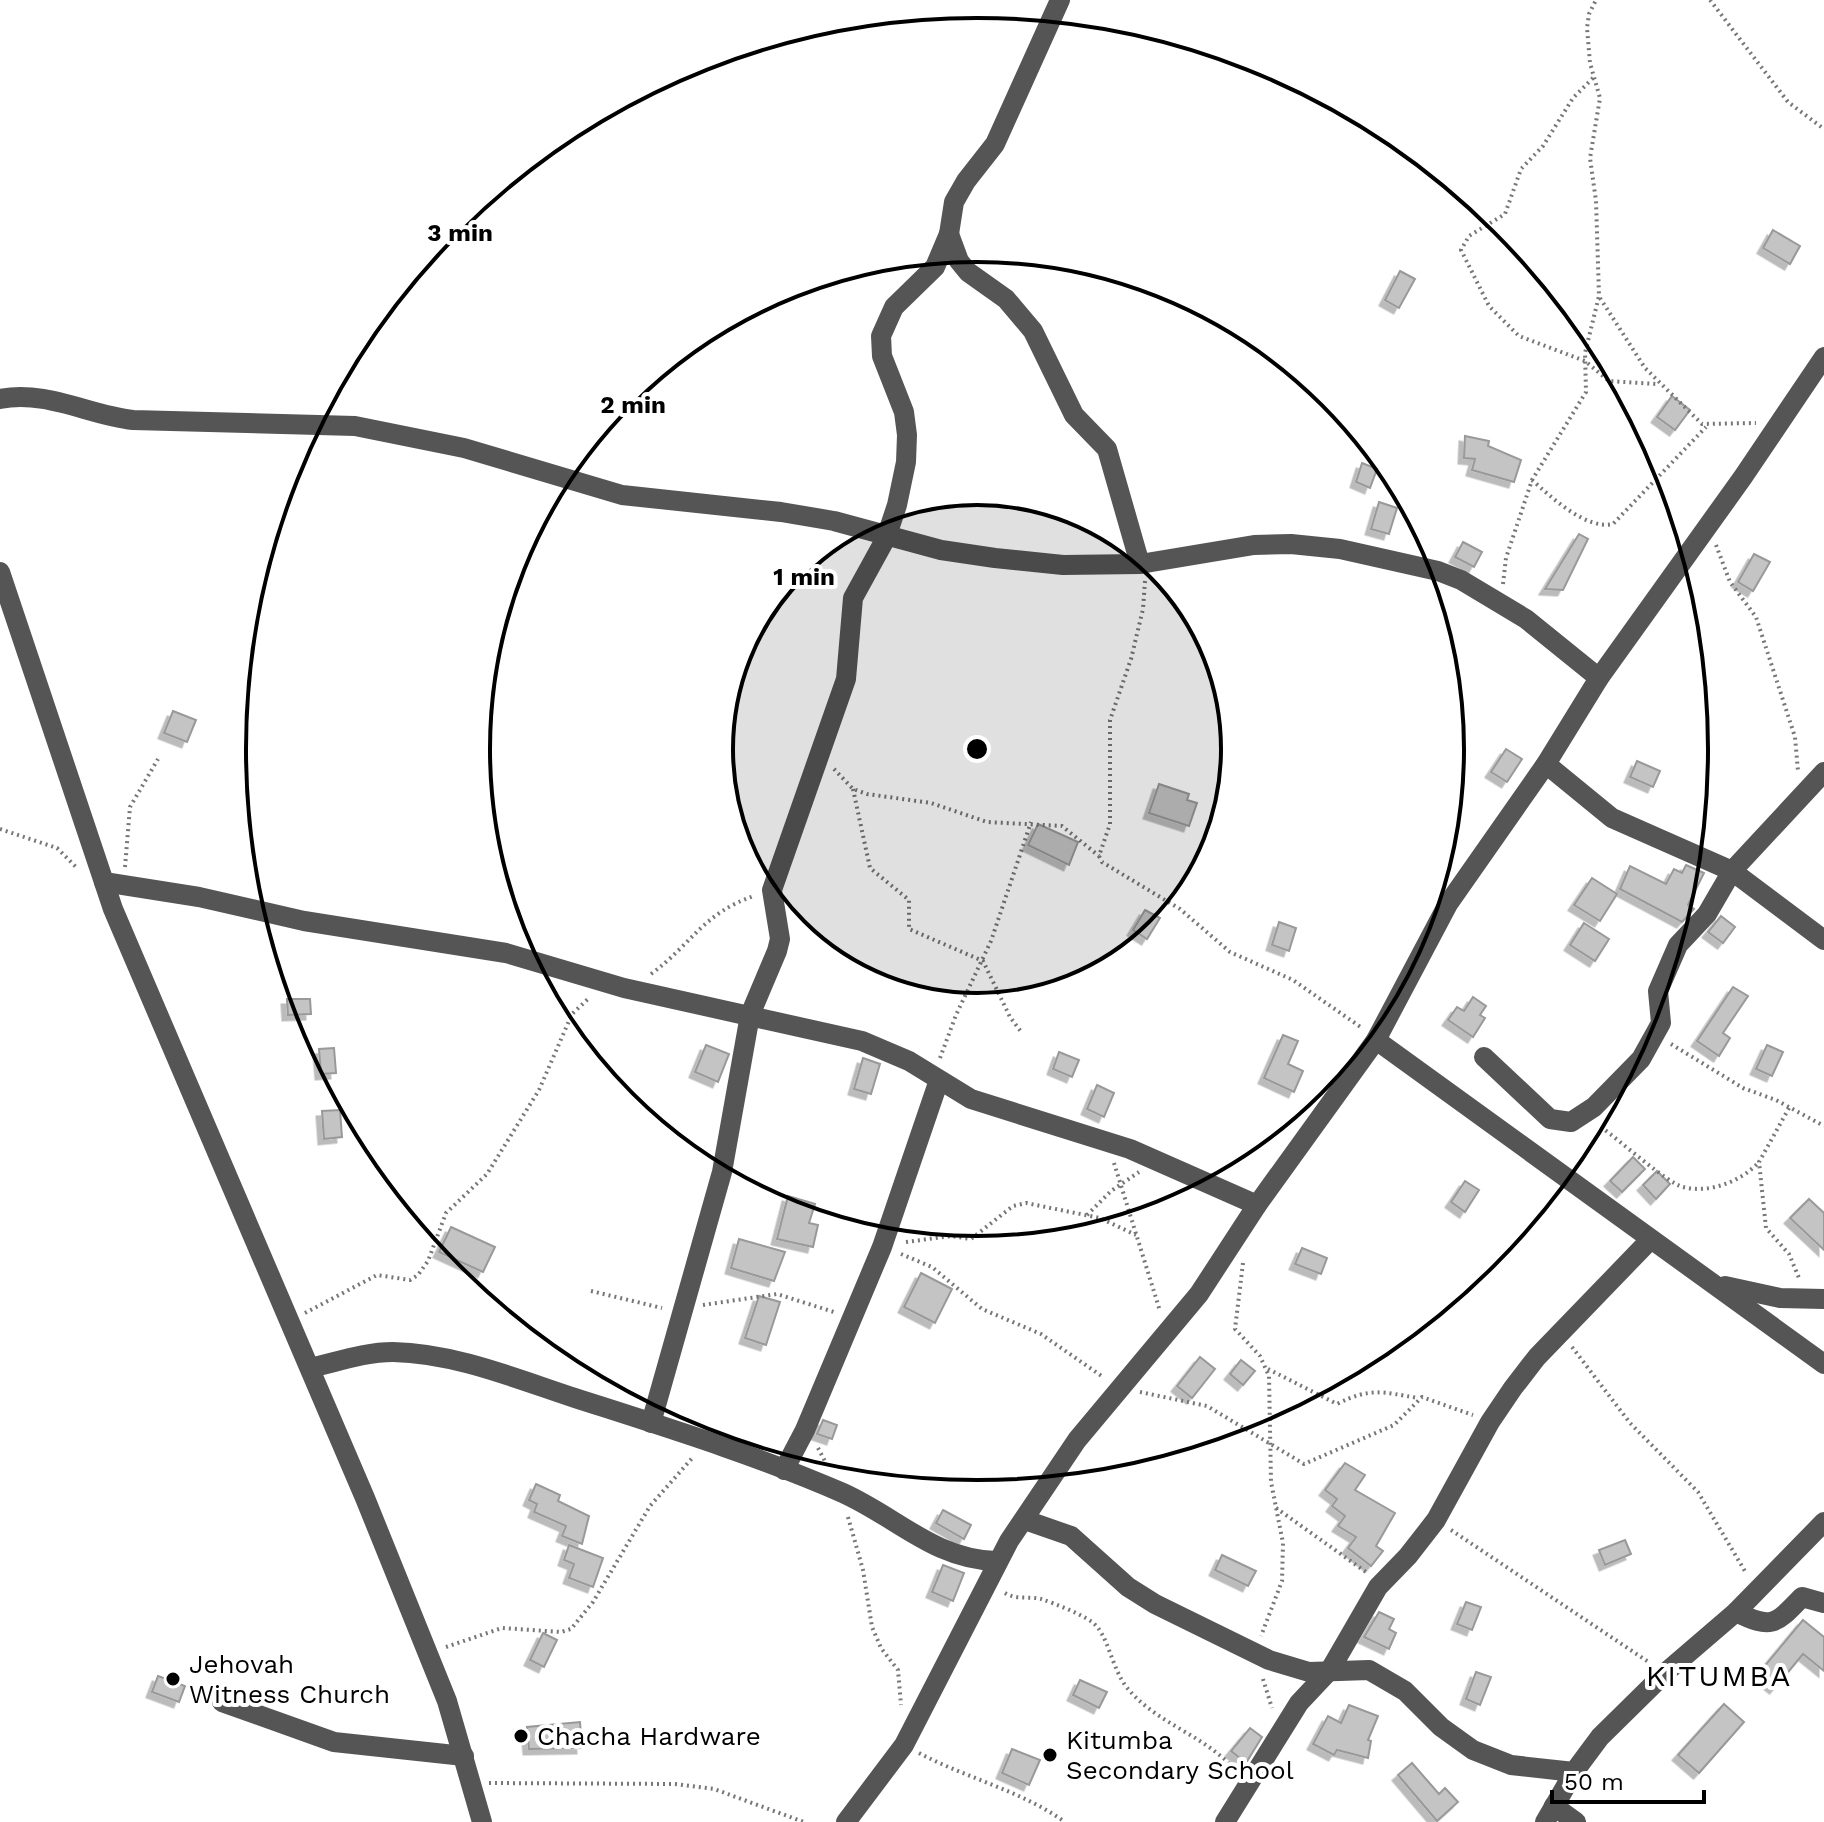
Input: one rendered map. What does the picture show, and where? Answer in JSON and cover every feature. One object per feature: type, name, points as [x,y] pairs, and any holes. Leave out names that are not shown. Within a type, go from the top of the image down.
[{"type":"street","points":[[651,1423],[722,1172],[750,1015],[780,939],[772,890],[824,749],[846,679],[853,598],[886,538],[906,462],[904,412],[882,356],[881,336],[894,307],[935,267],[949,234],[954,202],[995,144],[1060,0]]},
{"type":"street","points":[[949,234],[959,261],[968,272],[1006,299],[1033,331],[1074,415],[1107,449],[1140,564]]},
{"type":"street","points":[[846,1822],[904,1745],[951,1659],[992,1570],[1077,1440],[1199,1294],[1257,1205],[1376,1040],[1448,904],[1546,764],[1599,678],[1824,357]]},
{"type":"street","points":[[0,399],[39,399],[73,405],[106,417],[133,420],[355,426],[464,448],[622,495],[781,512],[834,521],[886,538],[941,550],[1063,565],[1140,564],[1254,545],[1291,544],[1340,549],[1438,571],[1500,602],[1599,678]]},
{"type":"street","points":[[0,572],[115,884],[152,1004],[310,1368],[429,1655],[464,1756],[482,1822]]},
{"type":"street","points":[[1546,764],[1612,818],[1732,871],[1824,940]]},
{"type":"street","points":[[1484,1057],[1550,1119],[1571,1122],[1584,1114],[1629,1074],[1657,1032],[1661,1023],[1658,991],[1668,965],[1690,929],[1707,914],[1732,871],[1824,772]]},
{"type":"street","points":[[115,884],[199,897],[304,921],[506,953],[617,986],[862,1041],[909,1061],[939,1080],[992,1106],[1108,1141],[1257,1205]]},
{"type":"street","points":[[1376,1040],[1824,1364]]},
{"type":"street","points":[[784,1470],[805,1430],[885,1248],[939,1080]]},
{"type":"street","points":[[1225,1822],[1299,1703],[1330,1670],[1378,1587],[1436,1520],[1490,1422],[1537,1357],[1650,1240]]},
{"type":"street","points":[[1709,1281],[1749,1292],[1824,1299]]},
{"type":"street","points":[[310,1368],[367,1354],[392,1352],[428,1356],[490,1371],[706,1442],[840,1492],[948,1553],[992,1570]]},
{"type":"street","points":[[1025,1520],[1071,1536],[1128,1587],[1155,1604],[1288,1668],[1309,1672],[1369,1670],[1385,1678],[1473,1750],[1511,1765],[1574,1772]]},
{"type":"street","points":[[1576,1822],[1549,1814],[1600,1737],[1665,1673],[1757,1592],[1824,1522]]},
{"type":"street","points":[[1736,1612],[1765,1624],[1783,1619],[1802,1597],[1824,1603]]},
{"type":"street","points":[[222,1702],[334,1742],[464,1756]]},
{"type":"path","points":[[1500,602],[1506,558],[1532,480],[1586,392],[1585,361],[1599,296],[1596,201],[1590,158],[1600,98],[1593,78],[1587,28],[1596,0]]},
{"type":"path","points":[[1710,0],[1788,102],[1824,129]]},
{"type":"path","points":[[1593,78],[1573,98],[1543,146],[1521,169],[1505,214],[1469,236],[1461,250],[1489,306],[1519,336],[1585,361],[1594,372],[1609,381],[1657,384]]},
{"type":"path","points":[[1599,296],[1657,384],[1707,426]]},
{"type":"path","points":[[1532,480],[1558,503],[1599,524],[1613,524],[1707,426],[1780,421]]},
{"type":"path","points":[[1706,528],[1719,549],[1730,582],[1756,617],[1795,737],[1800,797]]},
{"type":"path","points":[[1099,856],[1110,824],[1110,720],[1131,659],[1143,609],[1145,583],[1140,564]]},
{"type":"path","points":[[824,749],[833,767],[853,789],[867,794],[931,803],[987,822],[1062,826],[1099,856],[1102,862],[1180,909],[1230,952],[1321,996],[1376,1040]]},
{"type":"path","points":[[115,884],[130,807],[158,759]]},
{"type":"path","points":[[853,789],[870,868],[909,900],[909,929],[983,961],[1010,1017],[1022,1033]]},
{"type":"path","points":[[939,1080],[941,1051],[983,961],[1031,822]]},
{"type":"path","points":[[0,829],[57,848],[82,874]]},
{"type":"path","points":[[289,1321],[377,1275],[410,1280],[418,1275],[428,1261],[446,1213],[487,1174],[539,1090],[559,1052],[572,1014],[617,986],[665,964],[719,910],[772,890]]},
{"type":"path","points":[[1657,1032],[1705,1067],[1824,1126]]},
{"type":"path","points":[[1584,1114],[1683,1187],[1718,1186],[1749,1172],[1759,1162],[1789,1108]]},
{"type":"path","points":[[1087,1215],[1120,1185],[1158,1160]]},
{"type":"path","points":[[1759,1162],[1766,1228],[1789,1254],[1799,1277],[1803,1299]]},
{"type":"path","points":[[1120,1185],[1166,1333]]},
{"type":"path","points":[[885,1248],[923,1238],[976,1237],[1019,1203],[1087,1215],[1118,1224],[1136,1235]]},
{"type":"path","points":[[885,1248],[932,1267],[965,1298],[1041,1334],[1120,1388],[1207,1406],[1304,1464],[1394,1425],[1418,1398]]},
{"type":"path","points":[[1244,1258],[1235,1329],[1260,1356],[1265,1368],[1274,1507],[1283,1543],[1282,1581],[1254,1652],[1281,1734]]},
{"type":"path","points":[[591,1291],[651,1307],[686,1308],[777,1294],[852,1319]]},
{"type":"path","points":[[1561,1332],[1630,1423],[1698,1492],[1757,1592]]},
{"type":"path","points":[[1265,1368],[1337,1404],[1358,1393],[1374,1390],[1430,1398],[1490,1422]]},
{"type":"path","points":[[805,1430],[840,1492],[863,1570],[872,1627],[881,1648],[898,1670],[904,1745],[957,1772],[1029,1799],[1065,1822]]},
{"type":"path","points":[[429,1655],[502,1628],[561,1632],[571,1629],[593,1602],[650,1506],[706,1442]]},
{"type":"path","points":[[1274,1507],[1362,1567],[1378,1587]]},
{"type":"path","points":[[1436,1520],[1665,1673]]},
{"type":"path","points":[[992,1570],[1011,1596],[1040,1599],[1091,1621],[1106,1642],[1116,1675],[1131,1693],[1157,1715],[1220,1752],[1249,1785]]},
{"type":"path","points":[[472,1783],[675,1784],[714,1789],[804,1822]]},
{"type":"building","points":[[1773,230],[1800,246],[1790,264],[1763,248]]},
{"type":"building","points":[[1400,271],[1415,279],[1399,308],[1385,300]]},
{"type":"building","points":[[1672,396],[1690,410],[1675,430],[1657,417]]},
{"type":"building","points":[[1465,436],[1489,441],[1488,446],[1521,460],[1514,482],[1472,470],[1475,459],[1464,458]]},
{"type":"building","points":[[1362,463],[1377,469],[1370,488],[1356,482]]},
{"type":"building","points":[[1379,502],[1397,508],[1389,534],[1371,529]]},
{"type":"building","points":[[1579,534],[1588,539],[1563,590],[1545,589]]},
{"type":"building","points":[[1463,542],[1482,552],[1474,567],[1455,557]]},
{"type":"building","points":[[1754,554],[1770,562],[1753,591],[1738,582]]},
{"type":"building","points":[[173,711],[196,720],[187,742],[164,733]]},
{"type":"building","points":[[1506,749],[1522,759],[1507,782],[1491,772]]},
{"type":"building","points":[[1637,761],[1660,771],[1653,787],[1630,777]]},
{"type":"building","points":[[1159,784],[1189,794],[1187,800],[1197,803],[1189,826],[1149,813]]},
{"type":"building","points":[[1038,824],[1078,842],[1069,865],[1028,845]]},
{"type":"building","points":[[1686,865],[1704,873],[1688,905],[1694,909],[1682,922],[1620,889],[1630,866],[1666,884],[1674,869],[1682,873]]},
{"type":"building","points":[[1592,878],[1617,894],[1600,921],[1574,905]]},
{"type":"building","points":[[1145,910],[1160,918],[1147,939],[1133,930]]},
{"type":"building","points":[[1721,916],[1735,927],[1723,943],[1708,932]]},
{"type":"building","points":[[1279,922],[1296,928],[1289,951],[1272,945]]},
{"type":"building","points":[[1584,923],[1609,939],[1595,961],[1570,945]]},
{"type":"building","points":[[1733,987],[1748,996],[1723,1033],[1730,1038],[1719,1056],[1697,1041]]},
{"type":"building","points":[[1473,997],[1486,1006],[1480,1015],[1485,1018],[1473,1037],[1448,1020],[1457,1007],[1464,1011]]},
{"type":"building","points":[[287,999],[310,999],[311,1014],[288,1015]]},
{"type":"building","points":[[1283,1035],[1298,1041],[1288,1064],[1303,1071],[1294,1092],[1264,1078]]},
{"type":"building","points":[[706,1045],[729,1054],[718,1082],[695,1072]]},
{"type":"building","points":[[1767,1045],[1783,1052],[1772,1076],[1756,1069]]},
{"type":"building","points":[[334,1048],[336,1073],[321,1074],[319,1049]]},
{"type":"building","points":[[1059,1052],[1079,1060],[1072,1077],[1053,1069]]},
{"type":"building","points":[[863,1058],[880,1064],[871,1094],[854,1089]]},
{"type":"building","points":[[1097,1085],[1114,1093],[1104,1117],[1087,1109]]},
{"type":"building","points":[[340,1110],[342,1137],[324,1139],[322,1111]]},
{"type":"building","points":[[1633,1157],[1645,1169],[1622,1192],[1610,1181]]},
{"type":"building","points":[[1657,1171],[1670,1184],[1656,1199],[1643,1185]]},
{"type":"building","points":[[1465,1181],[1479,1190],[1465,1212],[1451,1202]]},
{"type":"building","points":[[788,1196],[815,1204],[809,1223],[818,1225],[813,1247],[777,1239]]},
{"type":"building","points":[[1809,1199],[1824,1213],[1824,1250],[1790,1218]]},
{"type":"building","points":[[451,1227],[495,1247],[483,1272],[439,1252]]},
{"type":"building","points":[[739,1239],[785,1252],[774,1281],[731,1268]]},
{"type":"building","points":[[1302,1248],[1327,1258],[1321,1274],[1295,1264]]},
{"type":"building","points":[[921,1273],[952,1289],[935,1323],[904,1307]]},
{"type":"building","points":[[759,1296],[780,1302],[766,1345],[745,1338]]},
{"type":"building","points":[[1200,1357],[1215,1369],[1192,1398],[1177,1386]]},
{"type":"building","points":[[1241,1360],[1255,1371],[1243,1385],[1230,1374]]},
{"type":"building","points":[[823,1420],[837,1425],[832,1439],[817,1434]]},
{"type":"building","points":[[1345,1463],[1365,1475],[1355,1490],[1395,1513],[1376,1546],[1383,1551],[1371,1566],[1348,1548],[1356,1537],[1338,1526],[1345,1516],[1332,1506],[1337,1499],[1325,1490]]},
{"type":"building","points":[[536,1484],[560,1495],[558,1501],[589,1516],[582,1544],[562,1536],[566,1526],[534,1512],[537,1504],[529,1500]]},
{"type":"building","points":[[943,1510],[971,1525],[964,1539],[936,1523]]},
{"type":"building","points":[[1625,1540],[1631,1554],[1605,1565],[1599,1550]]},
{"type":"building","points":[[569,1545],[603,1558],[593,1587],[569,1578],[574,1564],[564,1560]]},
{"type":"building","points":[[1222,1555],[1256,1571],[1248,1586],[1215,1570]]},
{"type":"building","points":[[943,1565],[964,1573],[953,1601],[932,1592]]},
{"type":"building","points":[[1466,1602],[1481,1607],[1472,1630],[1457,1624]]},
{"type":"building","points":[[1379,1612],[1394,1619],[1389,1629],[1396,1633],[1389,1649],[1364,1637]]},
{"type":"building","points":[[1803,1620],[1824,1637],[1824,1671],[1803,1654],[1775,1688],[1758,1674]]},
{"type":"building","points":[[543,1633],[557,1640],[544,1667],[530,1660]]},
{"type":"building","points":[[1476,1672],[1491,1677],[1480,1705],[1466,1699]]},
{"type":"building","points":[[158,1676],[185,1686],[179,1702],[152,1692]]},
{"type":"building","points":[[1080,1680],[1107,1692],[1099,1708],[1073,1695]]},
{"type":"building","points":[[1724,1704],[1744,1722],[1699,1773],[1678,1755]]},
{"type":"building","points":[[1349,1705],[1378,1716],[1368,1740],[1371,1741],[1368,1758],[1337,1750],[1334,1755],[1313,1744],[1328,1716],[1341,1723]]},
{"type":"building","points":[[580,1722],[582,1748],[529,1749],[527,1727]]},
{"type":"building","points":[[1250,1728],[1262,1737],[1246,1763],[1231,1751]]},
{"type":"building","points":[[1012,1749],[1040,1760],[1029,1785],[1002,1773]]},
{"type":"building","points":[[1412,1763],[1439,1794],[1445,1788],[1458,1802],[1437,1821],[1398,1775]]},
{"type":"place","name":"Jehovah Witness Church","points":[[173,1679]]},
{"type":"place","name":"Chacha Hardware","points":[[521,1736]]},
{"type":"place","name":"Kitumba Secondary School","points":[[1050,1755]]},
{"type":"district","name":"KITUMBA","points":[[1719,1676]]}]
